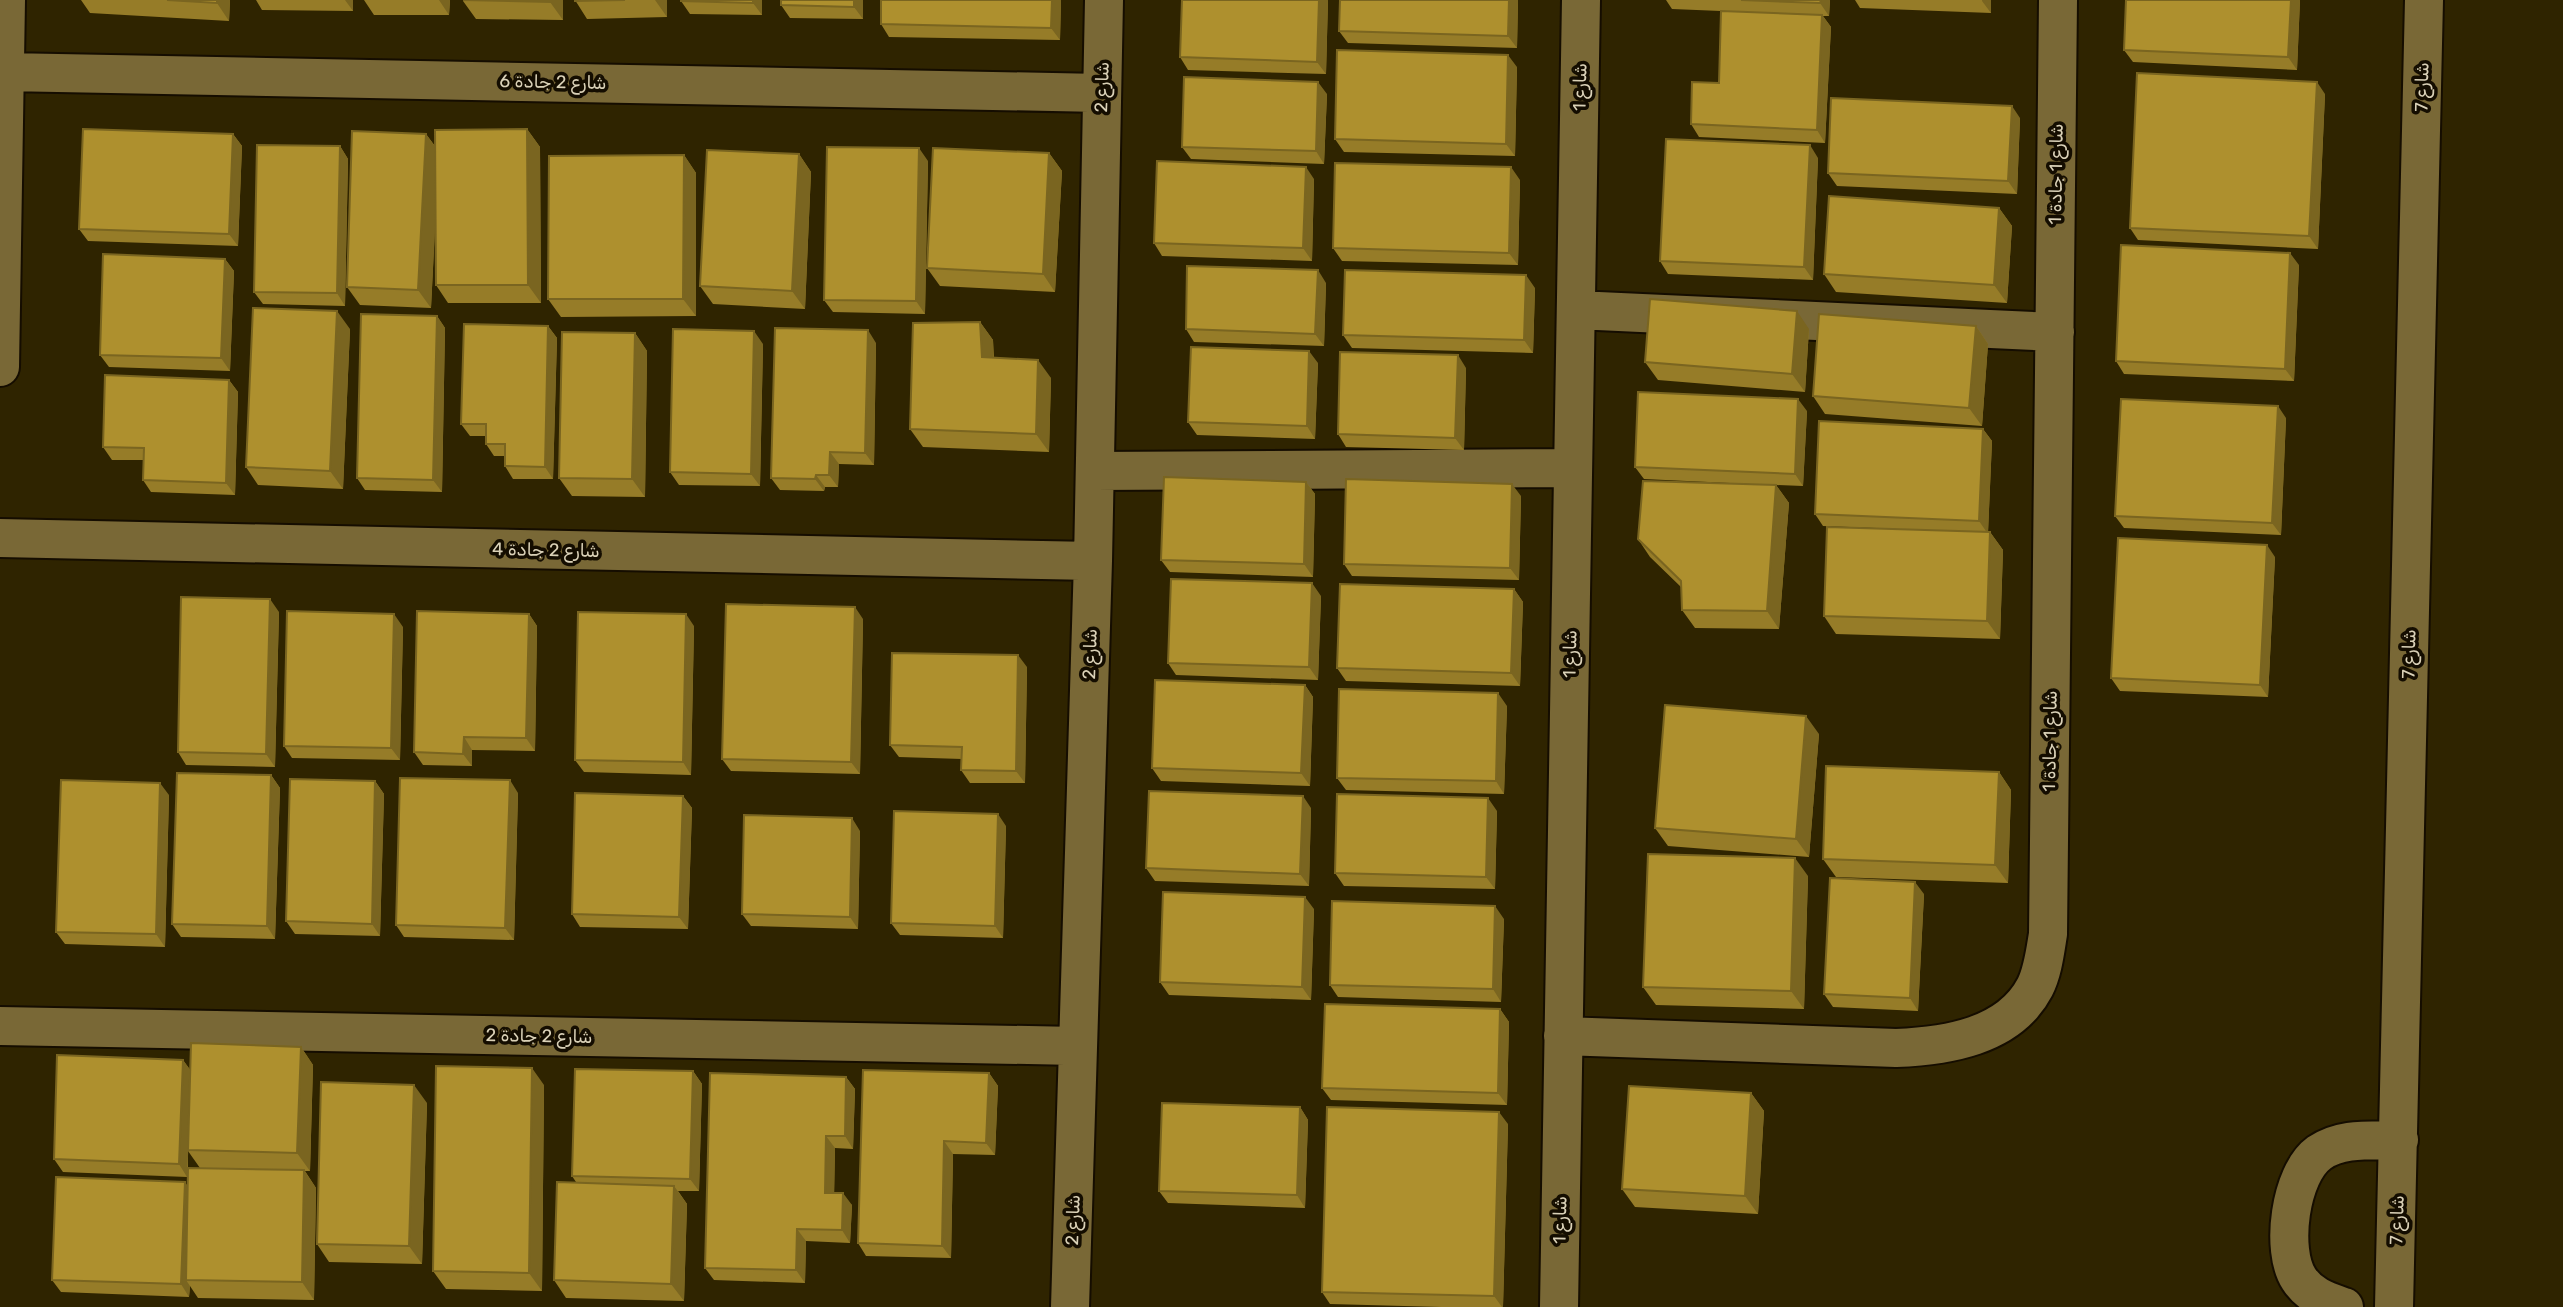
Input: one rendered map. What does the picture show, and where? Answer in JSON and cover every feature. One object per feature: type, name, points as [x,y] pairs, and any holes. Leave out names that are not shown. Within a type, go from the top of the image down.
[{"type":"street","points":[[0,367],[6,0]]},
{"type":"street","name":"شارع 2","points":[[1070,1307],[1093,561],[1104,0]]},
{"type":"street","name":"شارع 1","points":[[1559,1307],[1581,0]]},
{"type":"street","name":"شارع 1 جادة 1","points":[[1563,1036],[1927,1047],[1955,1043],[1996,1026],[2020,1009],[2035,987],[2044,963],[2048,934],[2058,0]]},
{"type":"street","name":"شارع 7","points":[[2394,1307],[2424,0]]},
{"type":"street","name":"شارع 2 جادة 6","points":[[5,72],[1101,93]]},
{"type":"street","points":[[1576,310],[2055,332]]},
{"type":"street","points":[[1095,471],[1573,468]]},
{"type":"street","name":"شارع 2 جادة 4","points":[[0,538],[1093,561]]},
{"type":"street","name":"شارع 2 جادة 2","points":[[0,1026],[1077,1046]]},
{"type":"street","points":[[2344,1307],[2326,1302],[2308,1290],[2298,1278],[2292,1264],[2290,1230],[2299,1178],[2307,1164],[2332,1146],[2346,1142],[2399,1140]]},
{"type":"building","points":[[167,0],[217,0],[217,3]]},
{"type":"building","points":[[463,0],[550,0],[550,2]]},
{"type":"building","points":[[753,0],[753,3],[681,1]]},
{"type":"building","points":[[781,0],[854,0],[854,7],[781,5]]},
{"type":"building","points":[[881,0],[1052,0],[1051,28],[881,24]]},
{"type":"building","points":[[1182,0],[1319,0],[1317,62],[1180,57]]},
{"type":"building","points":[[1340,0],[1509,0],[1508,36],[1339,31]]},
{"type":"building","points":[[1741,0],[1821,0],[1820,3]]},
{"type":"building","points":[[2126,0],[2291,0],[2288,57],[2124,50]]},
{"type":"building","points":[[1721,11],[1822,15],[1817,130],[1691,124],[1692,82],[1719,83]]},
{"type":"building","points":[[1337,50],[1508,55],[1506,144],[1335,139]]},
{"type":"building","points":[[2137,73],[2317,82],[2309,236],[2130,228]]},
{"type":"building","points":[[1184,77],[1318,82],[1316,151],[1182,147]]},
{"type":"building","points":[[1831,98],[2012,106],[2008,181],[1828,173]]},
{"type":"building","points":[[83,129],[233,134],[229,234],[79,229]]},
{"type":"building","points":[[527,129],[528,285],[436,285],[435,130]]},
{"type":"building","points":[[352,131],[426,134],[418,290],[347,287]]},
{"type":"building","points":[[1666,139],[1810,145],[1804,267],[1660,261]]},
{"type":"building","points":[[257,145],[340,146],[337,293],[254,292]]},
{"type":"building","points":[[827,147],[919,148],[916,301],[824,300]]},
{"type":"building","points":[[933,148],[1049,153],[1043,274],[927,268]]},
{"type":"building","points":[[707,150],[799,154],[792,291],[700,286]]},
{"type":"building","points":[[684,155],[683,299],[548,299],[549,156]]},
{"type":"building","points":[[1157,161],[1306,167],[1303,248],[1154,243]]},
{"type":"building","points":[[1335,163],[1511,167],[1509,253],[1333,248]]},
{"type":"building","points":[[1829,196],[1999,208],[1994,285],[1824,274]]},
{"type":"building","points":[[2121,245],[2290,253],[2285,369],[2116,361]]},
{"type":"building","points":[[103,254],[225,259],[221,358],[100,355]]},
{"type":"building","points":[[1187,266],[1318,270],[1315,334],[1186,329]]},
{"type":"building","points":[[1345,270],[1526,275],[1524,340],[1343,335]]},
{"type":"building","points":[[1650,299],[1797,311],[1792,374],[1645,362]]},
{"type":"building","points":[[253,308],[337,311],[330,471],[246,467]]},
{"type":"building","points":[[361,314],[437,316],[433,480],[357,478]]},
{"type":"building","points":[[1819,314],[1976,326],[1969,408],[1813,396]]},
{"type":"building","points":[[980,322],[982,357],[1038,360],[1036,434],[910,429],[913,323]]},
{"type":"building","points":[[464,324],[548,326],[545,467],[505,466],[505,444],[486,444],[486,424],[461,424]]},
{"type":"building","points":[[775,328],[868,330],[865,453],[830,452],[829,475],[816,475],[815,479],[771,478]]},
{"type":"building","points":[[673,329],[754,331],[751,474],[670,472]]},
{"type":"building","points":[[562,332],[635,333],[632,479],[559,478]]},
{"type":"building","points":[[1191,347],[1309,351],[1307,426],[1188,422]]},
{"type":"building","points":[[1340,352],[1458,355],[1455,438],[1338,434]]},
{"type":"building","points":[[105,375],[229,380],[226,483],[143,480],[144,448],[103,447]]},
{"type":"building","points":[[1638,392],[1798,399],[1795,474],[1635,467]]},
{"type":"building","points":[[2121,399],[2278,406],[2272,523],[2115,516]]},
{"type":"building","points":[[1819,421],[1983,429],[1979,521],[1815,514]]},
{"type":"building","points":[[1164,477],[1306,482],[1304,564],[1161,560]]},
{"type":"building","points":[[1346,479],[1512,484],[1510,568],[1344,564]]},
{"type":"building","points":[[1643,481],[1776,485],[1767,611],[1682,610],[1681,581],[1638,539]]},
{"type":"building","points":[[1827,527],[1990,532],[1987,621],[1824,616]]},
{"type":"building","points":[[2118,538],[2267,545],[2260,685],[2111,678]]},
{"type":"building","points":[[1171,579],[1312,583],[1309,667],[1168,663]]},
{"type":"building","points":[[1340,584],[1514,589],[1511,673],[1337,668]]},
{"type":"building","points":[[181,597],[270,599],[266,754],[178,752]]},
{"type":"building","points":[[726,604],[855,607],[851,762],[722,759]]},
{"type":"building","points":[[287,611],[394,614],[391,748],[284,746]]},
{"type":"building","points":[[417,611],[529,614],[526,738],[464,737],[463,754],[414,752]]},
{"type":"building","points":[[578,612],[686,614],[683,762],[575,760]]},
{"type":"building","points":[[892,653],[1018,655],[1016,771],[961,770],[962,747],[890,745]]},
{"type":"building","points":[[1155,680],[1305,685],[1301,773],[1152,768]]},
{"type":"building","points":[[1339,689],[1498,693],[1496,781],[1337,778]]},
{"type":"building","points":[[1665,705],[1806,716],[1796,839],[1655,828]]},
{"type":"building","points":[[1826,766],[1999,772],[1995,865],[1823,859]]},
{"type":"building","points":[[177,773],[271,775],[267,926],[172,924]]},
{"type":"building","points":[[400,778],[510,780],[505,928],[396,925]]},
{"type":"building","points":[[290,779],[375,781],[372,924],[286,921]]},
{"type":"building","points":[[61,780],[160,783],[156,934],[56,932]]},
{"type":"building","points":[[1149,791],[1303,796],[1300,874],[1146,868]]},
{"type":"building","points":[[575,793],[683,796],[679,917],[572,914]]},
{"type":"building","points":[[1337,794],[1488,798],[1486,877],[1335,873]]},
{"type":"building","points":[[894,811],[998,814],[995,926],[891,923]]},
{"type":"building","points":[[744,815],[852,818],[850,917],[742,914]]},
{"type":"building","points":[[1648,854],[1795,858],[1791,991],[1643,987]]},
{"type":"building","points":[[1830,878],[1915,882],[1910,998],[1824,994]]},
{"type":"building","points":[[1163,892],[1305,897],[1302,987],[1160,982]]},
{"type":"building","points":[[1332,901],[1495,906],[1493,989],[1330,985]]},
{"type":"building","points":[[1325,1004],[1500,1009],[1498,1093],[1322,1088]]},
{"type":"building","points":[[191,1043],[301,1047],[297,1153],[188,1150]]},
{"type":"building","points":[[57,1055],[183,1060],[179,1164],[54,1159]]},
{"type":"building","points":[[436,1066],[532,1068],[529,1273],[433,1271]]},
{"type":"building","points":[[575,1069],[693,1071],[690,1179],[572,1176]]},
{"type":"building","points":[[863,1070],[989,1073],[986,1143],[944,1141],[942,1246],[858,1243]]},
{"type":"building","points":[[710,1073],[846,1077],[845,1136],[826,1136],[825,1193],[843,1193],[842,1230],[797,1229],[796,1270],[705,1268]]},
{"type":"building","points":[[321,1082],[414,1085],[409,1246],[317,1244]]},
{"type":"building","points":[[1629,1086],[1751,1093],[1745,1196],[1622,1189]]},
{"type":"building","points":[[1162,1103],[1300,1107],[1297,1195],[1159,1191]]},
{"type":"building","points":[[1327,1107],[1499,1112],[1494,1296],[1322,1292]]},
{"type":"building","points":[[188,1168],[304,1170],[302,1282],[186,1280]]},
{"type":"building","points":[[56,1177],[185,1182],[181,1284],[52,1280]]},
{"type":"building","points":[[557,1182],[674,1186],[671,1284],[554,1280]]}]
